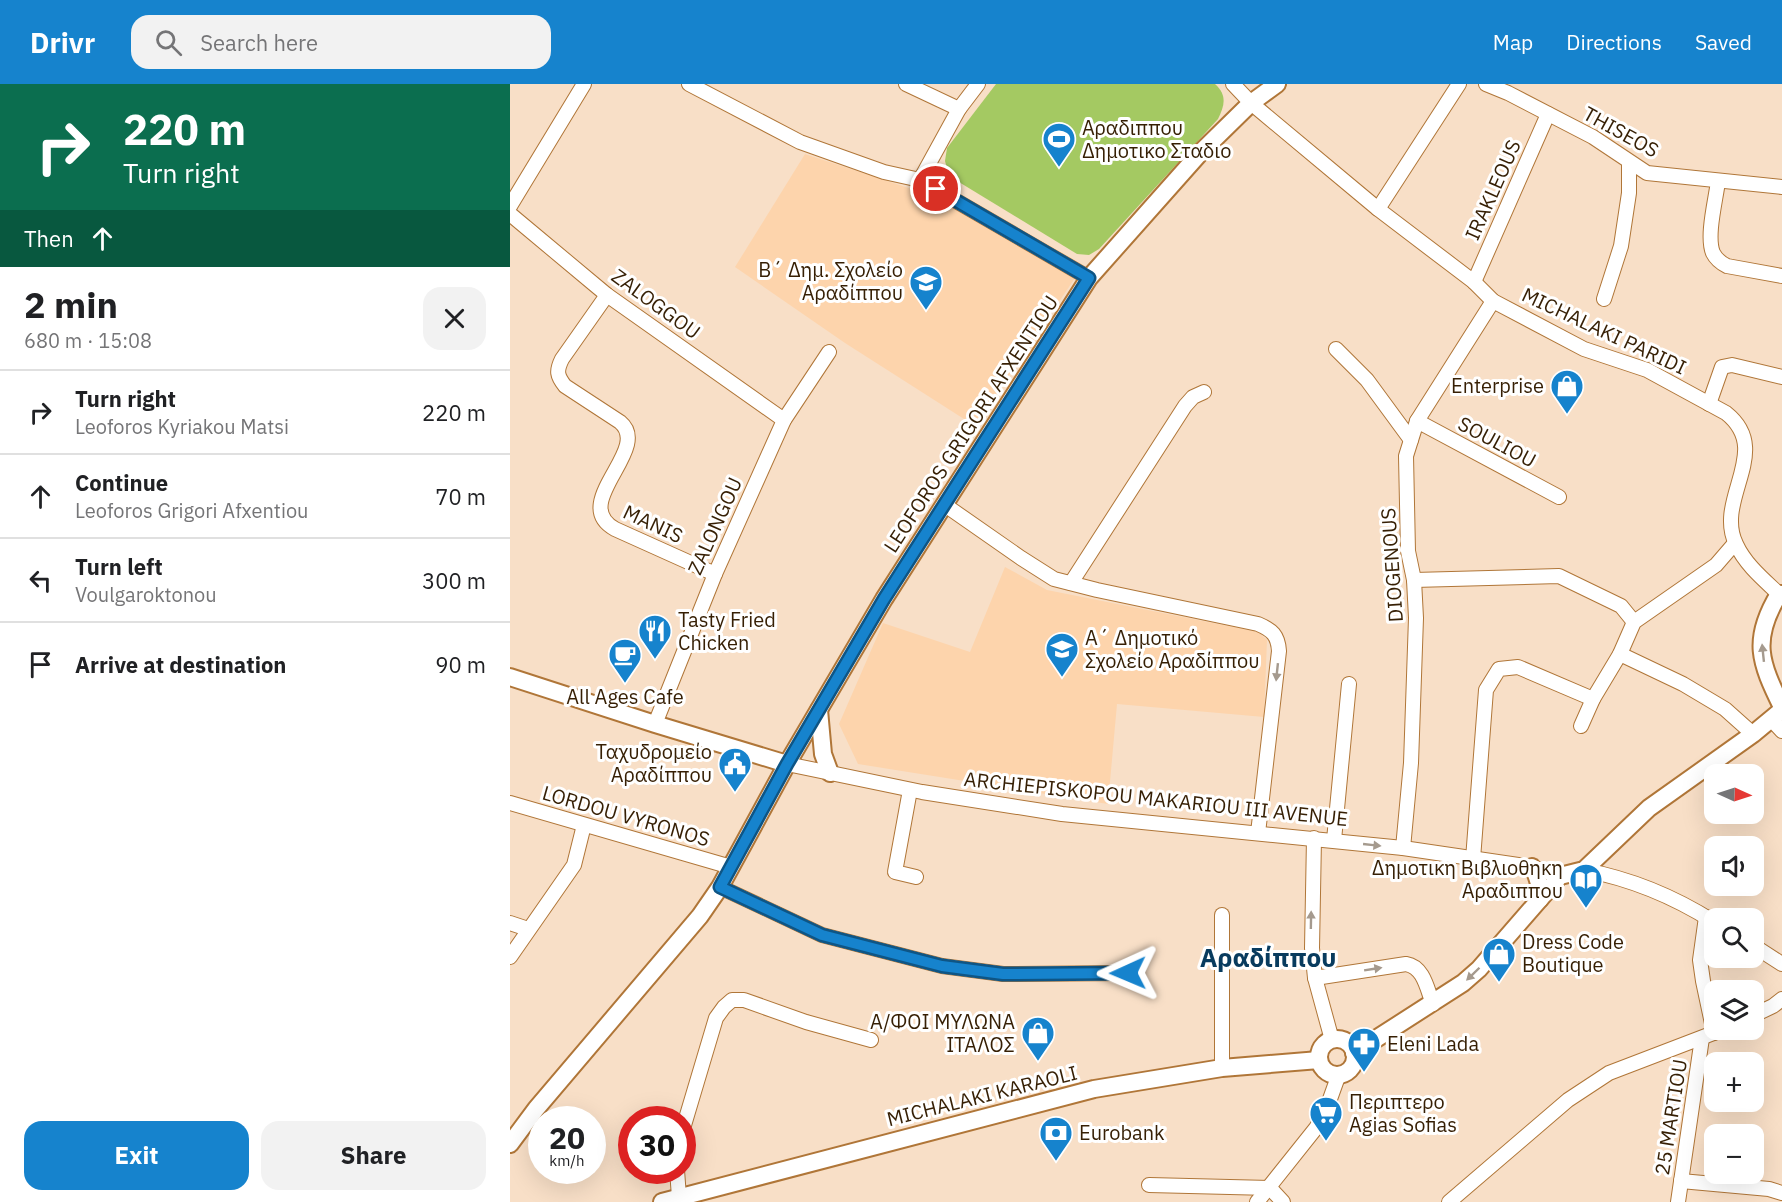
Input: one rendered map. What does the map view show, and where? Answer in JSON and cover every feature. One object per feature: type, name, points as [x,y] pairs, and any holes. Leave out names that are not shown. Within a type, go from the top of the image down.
[{"type":"main road","name":"LEOFOROS GRIGORI AFXENTIOU","points":[[510,1144],[536,1109],[700,916],[720,887],[787,764],[884,599],[1089,278],[1200,153],[1251,103],[1277,84]]},
{"type":"main road","points":[[1354,1053],[1463,983],[1479,969],[1560,876],[1584,870],[1649,808],[1779,717],[1765,671],[1761,648],[1767,613],[1780,594]]},
{"type":"main road","name":"ARCHIEPISKOPOU MAKARIOU III AVENUE","points":[[510,677],[787,764]]},
{"type":"main road","points":[[819,710],[823,754],[830,773]]},
{"type":"main road","points":[[1532,867],[1538,876],[1540,899]]},
{"type":"main road","points":[[1332,1040],[1343,1040],[1354,1053],[1353,1064],[1339,1074],[1329,1073],[1319,1060],[1323,1045],[1332,1040]]},
{"type":"main road","name":"MICHALAKI KARAOLI","points":[[662,1202],[1071,1094],[1222,1068],[1319,1060]]},
{"type":"street","points":[[510,206],[584,84]]},
{"type":"street","points":[[688,84],[800,142],[884,172],[920,180],[1089,278]]},
{"type":"street","points":[[906,84],[959,109]]},
{"type":"street","points":[[920,180],[959,109],[978,84]]},
{"type":"street","name":"MICHALAKI PARIDI","points":[[1233,84],[1251,103],[1378,209],[1474,282],[1493,302],[1584,349],[1647,370],[1736,422],[1743,432],[1745,462],[1732,507],[1731,522],[1735,543],[1747,562],[1780,594]]},
{"type":"street","points":[[1378,209],[1459,84]]},
{"type":"street","name":"THISEOS","points":[[1486,84],[1593,137],[1647,173],[1782,187]]},
{"type":"street","name":"IRAKLEOUS","points":[[1474,282],[1548,114]]},
{"type":"street","points":[[1604,299],[1621,246],[1629,193],[1629,162]]},
{"type":"street","points":[[1718,181],[1711,236],[1713,255],[1727,266],[1782,276]]},
{"type":"street","name":"ZALOGGOU","points":[[510,214],[607,295],[784,420]]},
{"type":"street","name":"MANIS","points":[[607,295],[562,359],[557,371],[558,377],[565,386],[620,422],[627,430],[628,443],[600,502],[602,518],[615,529],[715,574]]},
{"type":"street","name":"DIOGENOUS","points":[[1403,848],[1411,763],[1416,618],[1414,580],[1408,550],[1406,456],[1417,421],[1493,302]]},
{"type":"street","points":[[1336,349],[1367,380],[1411,440]]},
{"type":"street","name":"ZALONGOU","points":[[655,724],[715,574],[784,420],[829,351]]},
{"type":"street","points":[[1708,404],[1719,371],[1726,366],[1782,377]]},
{"type":"street","points":[[1071,583],[1185,406],[1193,397],[1204,392]]},
{"type":"street","name":"SOULIOU","points":[[1417,421],[1559,497]]},
{"type":"street","points":[[945,505],[1054,579],[1258,624],[1275,633],[1279,651],[1258,833]]},
{"type":"street","points":[[1581,726],[1593,699],[1620,654],[1634,622],[1716,565],[1735,543]]},
{"type":"street","points":[[1414,580],[1559,576],[1621,606],[1634,622]]},
{"type":"street","points":[[1620,654],[1683,684],[1725,709],[1753,735]]},
{"type":"street","points":[[1473,859],[1486,690],[1499,669],[1518,667],[1593,699]]},
{"type":"street","points":[[1334,840],[1349,684]]},
{"type":"street","name":"ARCHIEPISKOPOU MAKARIOU III AVENUE","points":[[787,764],[910,790],[1062,814],[1403,848],[1532,867],[1560,876]]},
{"type":"street","points":[[910,790],[895,872],[916,877]]},
{"type":"street","name":"LORDOU VYRONOS","points":[[510,803],[731,867]]},
{"type":"street","points":[[510,957],[574,865],[584,825]]},
{"type":"street","points":[[1314,838],[1311,925],[1315,978],[1332,1040]]},
{"type":"street","points":[[1584,870],[1611,875],[1639,884],[1678,900],[1704,915]]},
{"type":"street","points":[[720,887],[822,935],[942,966],[1003,974],[1128,973]]},
{"type":"street","points":[[1222,915],[1222,1068]]},
{"type":"street","points":[[510,923],[528,929]]},
{"type":"street","points":[[1704,944],[1700,960],[1704,986]]},
{"type":"street","points":[[1764,952],[1782,964]]},
{"type":"street","points":[[1315,978],[1412,965],[1422,975],[1433,1004]]},
{"type":"street","points":[[1764,1010],[1782,999]]},
{"type":"street","points":[[690,1106],[716,1018],[732,1000],[744,1000],[806,1022],[871,1040]]},
{"type":"street","points":[[1449,1202],[1568,1100],[1609,1073],[1704,1037]]},
{"type":"street","name":"25 MARTIOU","points":[[1678,1202],[1712,1040]]},
{"type":"street","points":[[1257,1202],[1316,1128],[1325,1113],[1339,1074]]},
{"type":"street","points":[[1681,1181],[1769,1189],[1782,1193]]},
{"type":"street","points":[[678,1184],[679,1197]]},
{"type":"street","points":[[1149,1185],[1270,1188],[1283,1202]]},
{"type":"shaded area","name":"Β´ Δημ. Σχολείο Αραδίππου","points":[[805,154],[933,196],[1075,278],[975,426],[845,343],[735,267]]},
{"type":"shaded area","name":"Α´ Δημοτικό Σχολείο Αραδίππου","points":[[1005,567],[1047,590],[1258,632],[1267,640],[1264,717],[1117,704],[1108,804],[858,764],[839,724],[883,623],[970,652]]},
{"type":"green space","name":"Αραδιππου Δημοτικο Σταδιο","points":[[996,84],[1215,84],[1222,92],[1223,105],[1218,119],[1099,249],[1089,255],[1077,254],[949,176],[945,161],[947,148]]},
{"type":"place","name":"Αραδιππου Δημοτικο Σταδιο","points":[[1059,168]]},
{"type":"place","name":"Β´ Δημ. Σχολείο Αραδίππου","points":[[926,311]]},
{"type":"place","name":"Enterprise","points":[[1567,415]]},
{"type":"place","name":"Tasty Fried Chicken","points":[[655,660]]},
{"type":"place","name":"Α´ Δημοτικό Σχολείο Αραδίππου","points":[[1062,678]]},
{"type":"place","name":"All Ages Cafe","points":[[625,684]]},
{"type":"place","name":"Ταχυδρομείο Αραδίππου","points":[[735,793]]},
{"type":"place","name":"Δημοτικη Βιβλιοθηκη Αραδιππου","points":[[1586,909]]},
{"type":"place","name":"Dress Code Boutique","points":[[1499,983]]},
{"type":"place","name":"Α/ΦΟΙ ΜΥΛΩΝΑ ΙΤΑΛΟΣ","points":[[1038,1062]]},
{"type":"place","name":"Eleni Lada","points":[[1364,1073]]},
{"type":"place","name":"Περιπτερο Agias Sofias","points":[[1326,1142]]},
{"type":"place","name":"Eurobank","points":[[1056,1162]]},
{"type":"district","name":"Αραδίππου","points":[[1268,958]]},
{"type":"route","points":[[936,189],[1089,278],[884,599],[787,764],[720,887],[822,935],[942,966],[1003,974],[1128,973]]}]
